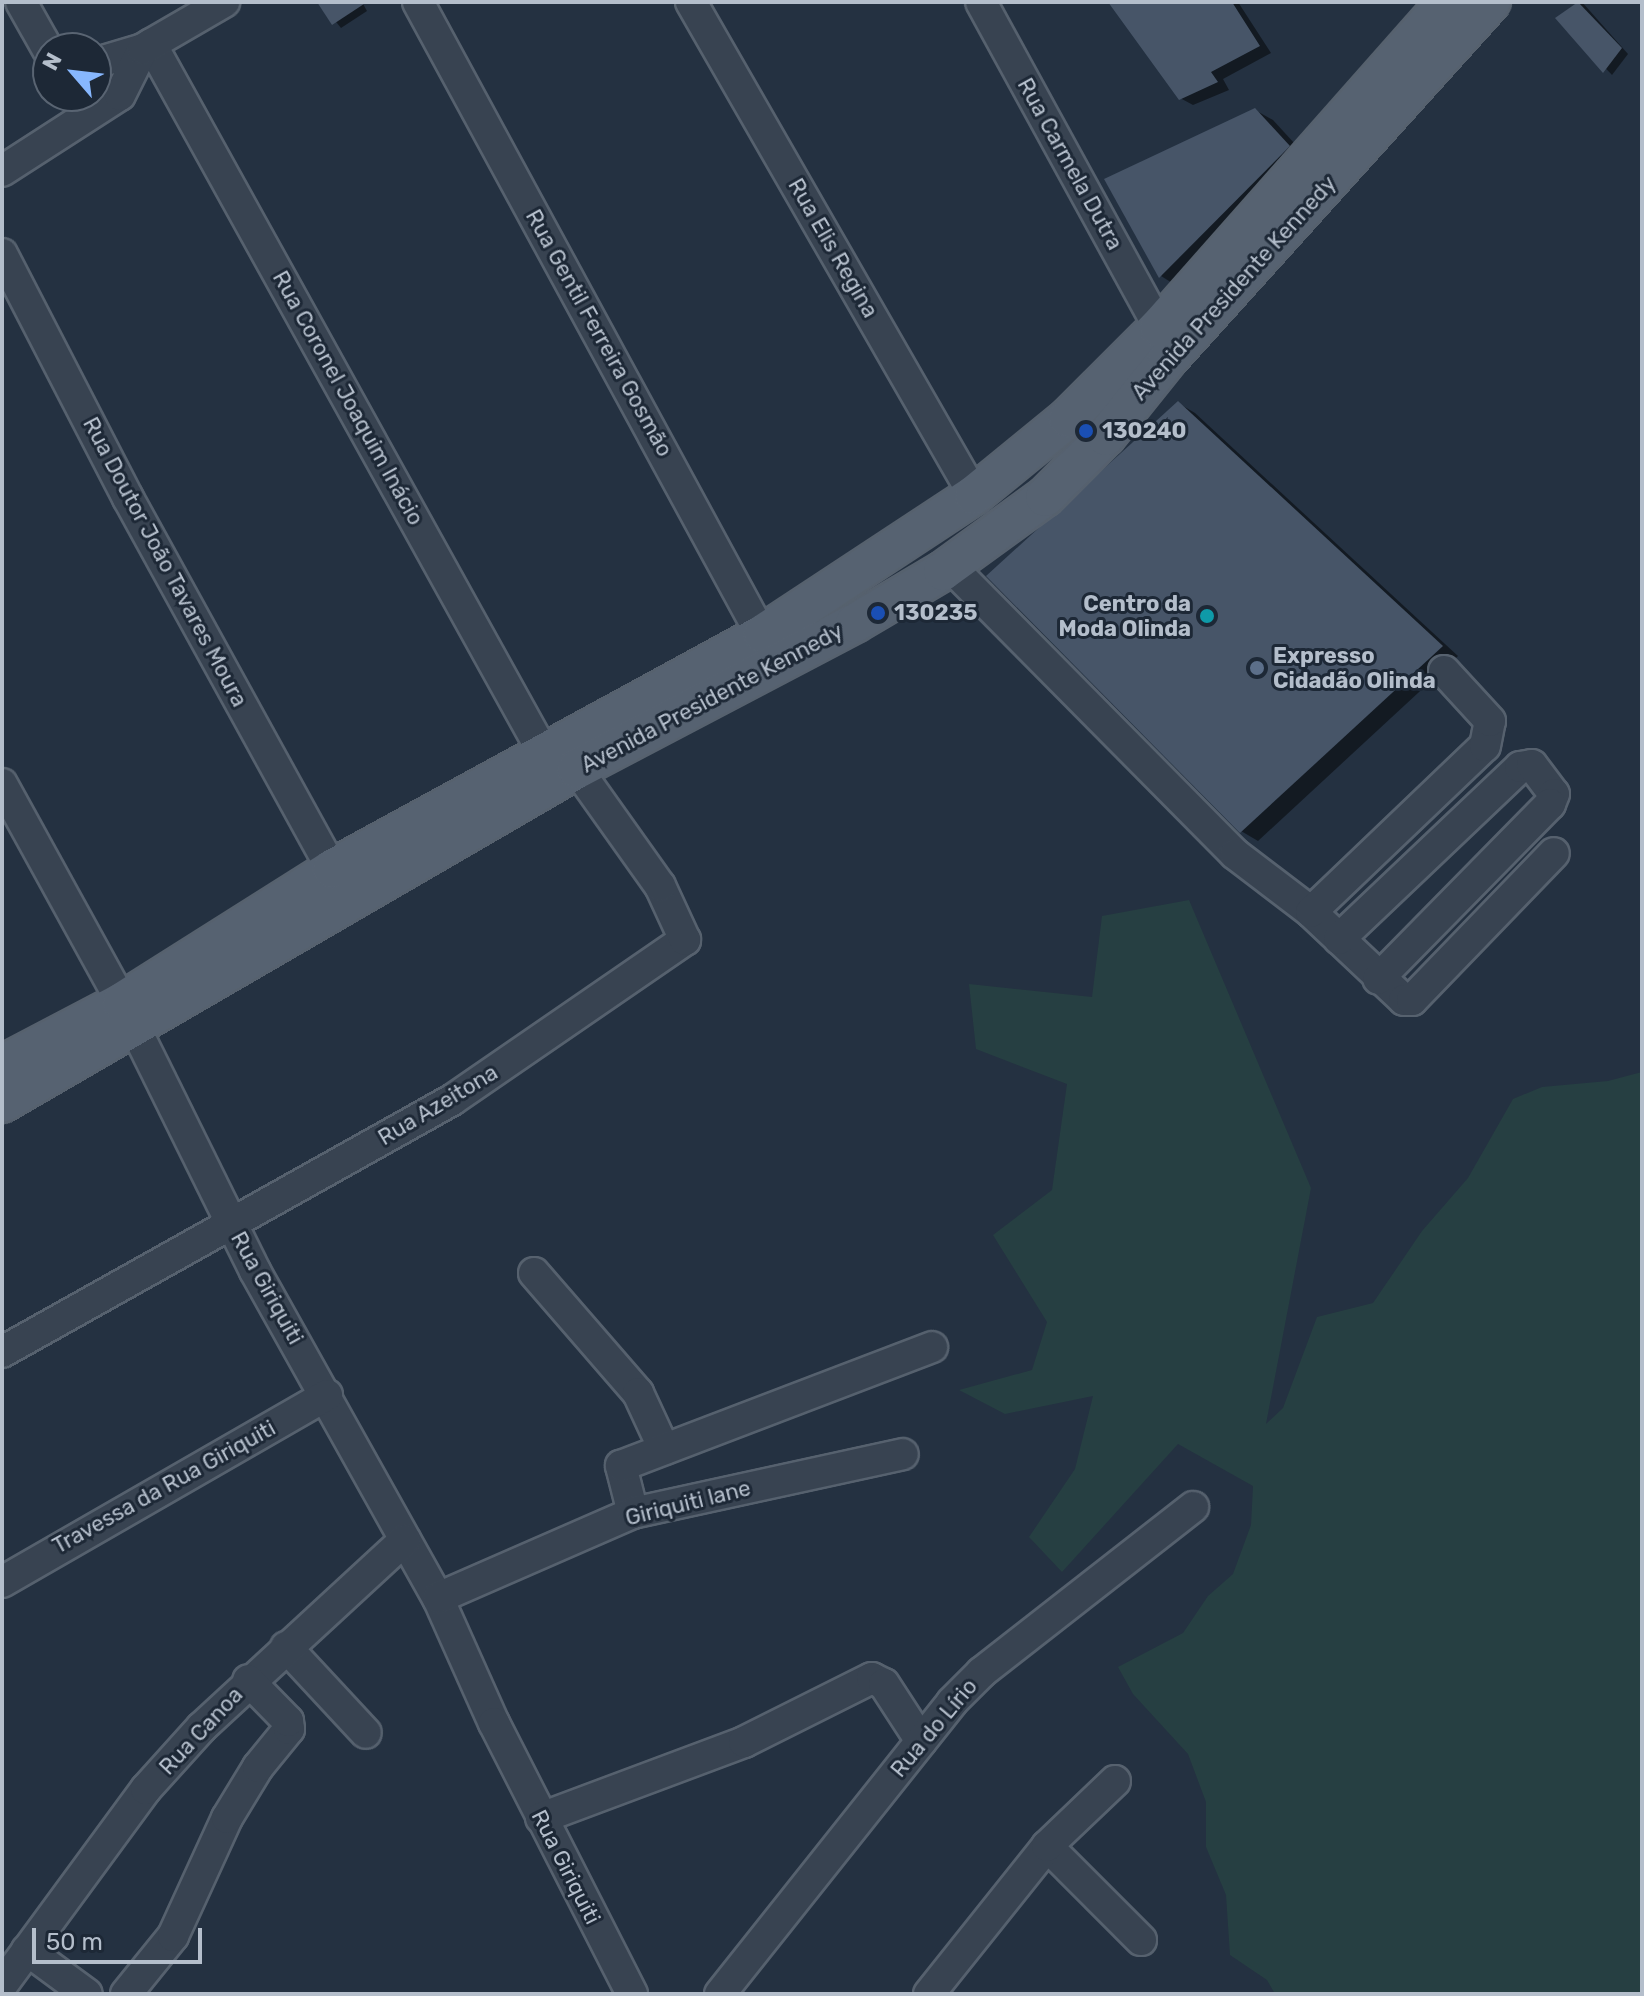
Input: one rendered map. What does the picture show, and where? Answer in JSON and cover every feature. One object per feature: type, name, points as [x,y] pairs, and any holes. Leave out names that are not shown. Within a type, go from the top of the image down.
[{"type":"main road","name":"Avenida Presidente Kennedy","points":[[2,1065],[127,1013],[577,769],[770,650],[974,495],[1068,418],[1159,327],[1447,2]]},
{"type":"main road","name":"Avenida Presidente Kennedy","points":[[2,1103],[332,869],[543,752],[950,566],[1045,497],[1081,463],[1167,360],[1491,2]]},
{"type":"street","points":[[21,2],[38,32]]},
{"type":"street","points":[[112,58],[147,46],[224,2]]},
{"type":"street","name":"Rua Gentil Ferreira Gosmão","points":[[418,2],[770,650]]},
{"type":"street","name":"Rua Elis Regina","points":[[691,2],[974,495]]},
{"type":"street","name":"Rua Carmela Dutra","points":[[981,2],[1159,327]]},
{"type":"street","points":[[2,171],[120,95],[147,46]]},
{"type":"street","name":"Rua Coronel Joaquim Inácio","points":[[147,46],[543,752]]},
{"type":"street","name":"Rua Doutor João Tavares Moura","points":[[2,254],[128,498],[332,869]]},
{"type":"street","points":[[950,566],[1235,854],[1311,912],[1378,979],[1404,1000],[1412,1000],[1554,853]]},
{"type":"street","points":[[1311,912],[1485,746],[1490,721],[1444,671]]},
{"type":"street","points":[[1339,939],[1520,767],[1532,765],[1554,794],[1550,804],[1378,979]]},
{"type":"street","name":"Rua Azeitona","points":[[2,1352],[230,1220],[452,1100],[682,943],[685,933],[660,886],[577,769]]},
{"type":"street","name":"Rua Giriquiti","points":[[2,784],[127,1013],[230,1220],[438,1598],[541,1818],[632,1994]]},
{"type":"street","points":[[534,1273],[638,1393],[664,1449]]},
{"type":"street","points":[[633,1513],[621,1466],[932,1347]]},
{"type":"street","name":"Travessa da Rua Giriquiti","points":[[2,1582],[327,1395]]},
{"type":"street","name":"Giriquiti lane","points":[[438,1598],[633,1513],[903,1454]]},
{"type":"street","name":"Rua do Lírio","points":[[720,1994],[921,1741],[982,1672],[1193,1507]]},
{"type":"street","name":"Rua Canoa","points":[[11,1966],[146,1789],[248,1680],[411,1551]]},
{"type":"street","points":[[286,1647],[366,1733]]},
{"type":"street","points":[[541,1818],[744,1742],[872,1678],[884,1684],[921,1741]]},
{"type":"street","points":[[126,1994],[173,1936],[227,1818],[258,1767],[289,1729],[288,1721],[248,1680]]},
{"type":"street","points":[[929,1994],[1047,1846],[1115,1781]]},
{"type":"street","points":[[1047,1846],[1141,1940]]},
{"type":"street","points":[[11,1966],[87,1994]]},
{"type":"green space","points":[[1189,900],[1311,1188],[1266,1424],[1283,1408],[1317,1317],[1373,1303],[1422,1231],[1468,1178],[1513,1099],[1542,1087],[1608,1081],[1642,1072],[1642,1994],[1275,1994],[1267,1980],[1230,1955],[1226,1895],[1206,1847],[1206,1802],[1188,1754],[1133,1694],[1118,1667],[1183,1633],[1208,1596],[1233,1574],[1251,1525],[1253,1486],[1178,1444],[1062,1572],[1029,1537],[1075,1469],[1093,1396],[1005,1414],[959,1390],[1032,1370],[1047,1322],[993,1235],[1052,1190],[1067,1084],[976,1049],[969,984],[1092,997],[1102,916]]},
{"type":"building","points":[[317,2],[367,2],[332,25]]},
{"type":"building","points":[[1108,2],[1232,2],[1260,46],[1211,72],[1218,82],[1179,100]]},
{"type":"building","points":[[1578,2],[1622,48],[1603,73],[1555,18]]},
{"type":"building","points":[[1255,108],[1290,146],[1159,278],[1104,179]]},
{"type":"building","name":"Centro da Moda Olinda","points":[[1178,401],[1443,646],[1240,833],[986,576]]},
{"type":"place","name":"130240","points":[[1086,431]]},
{"type":"place","name":"130235","points":[[878,613]]},
{"type":"place","name":"Centro da Moda Olinda","points":[[1207,616]]},
{"type":"place","name":"Expresso Cidadão Olinda","points":[[1257,668]]}]
